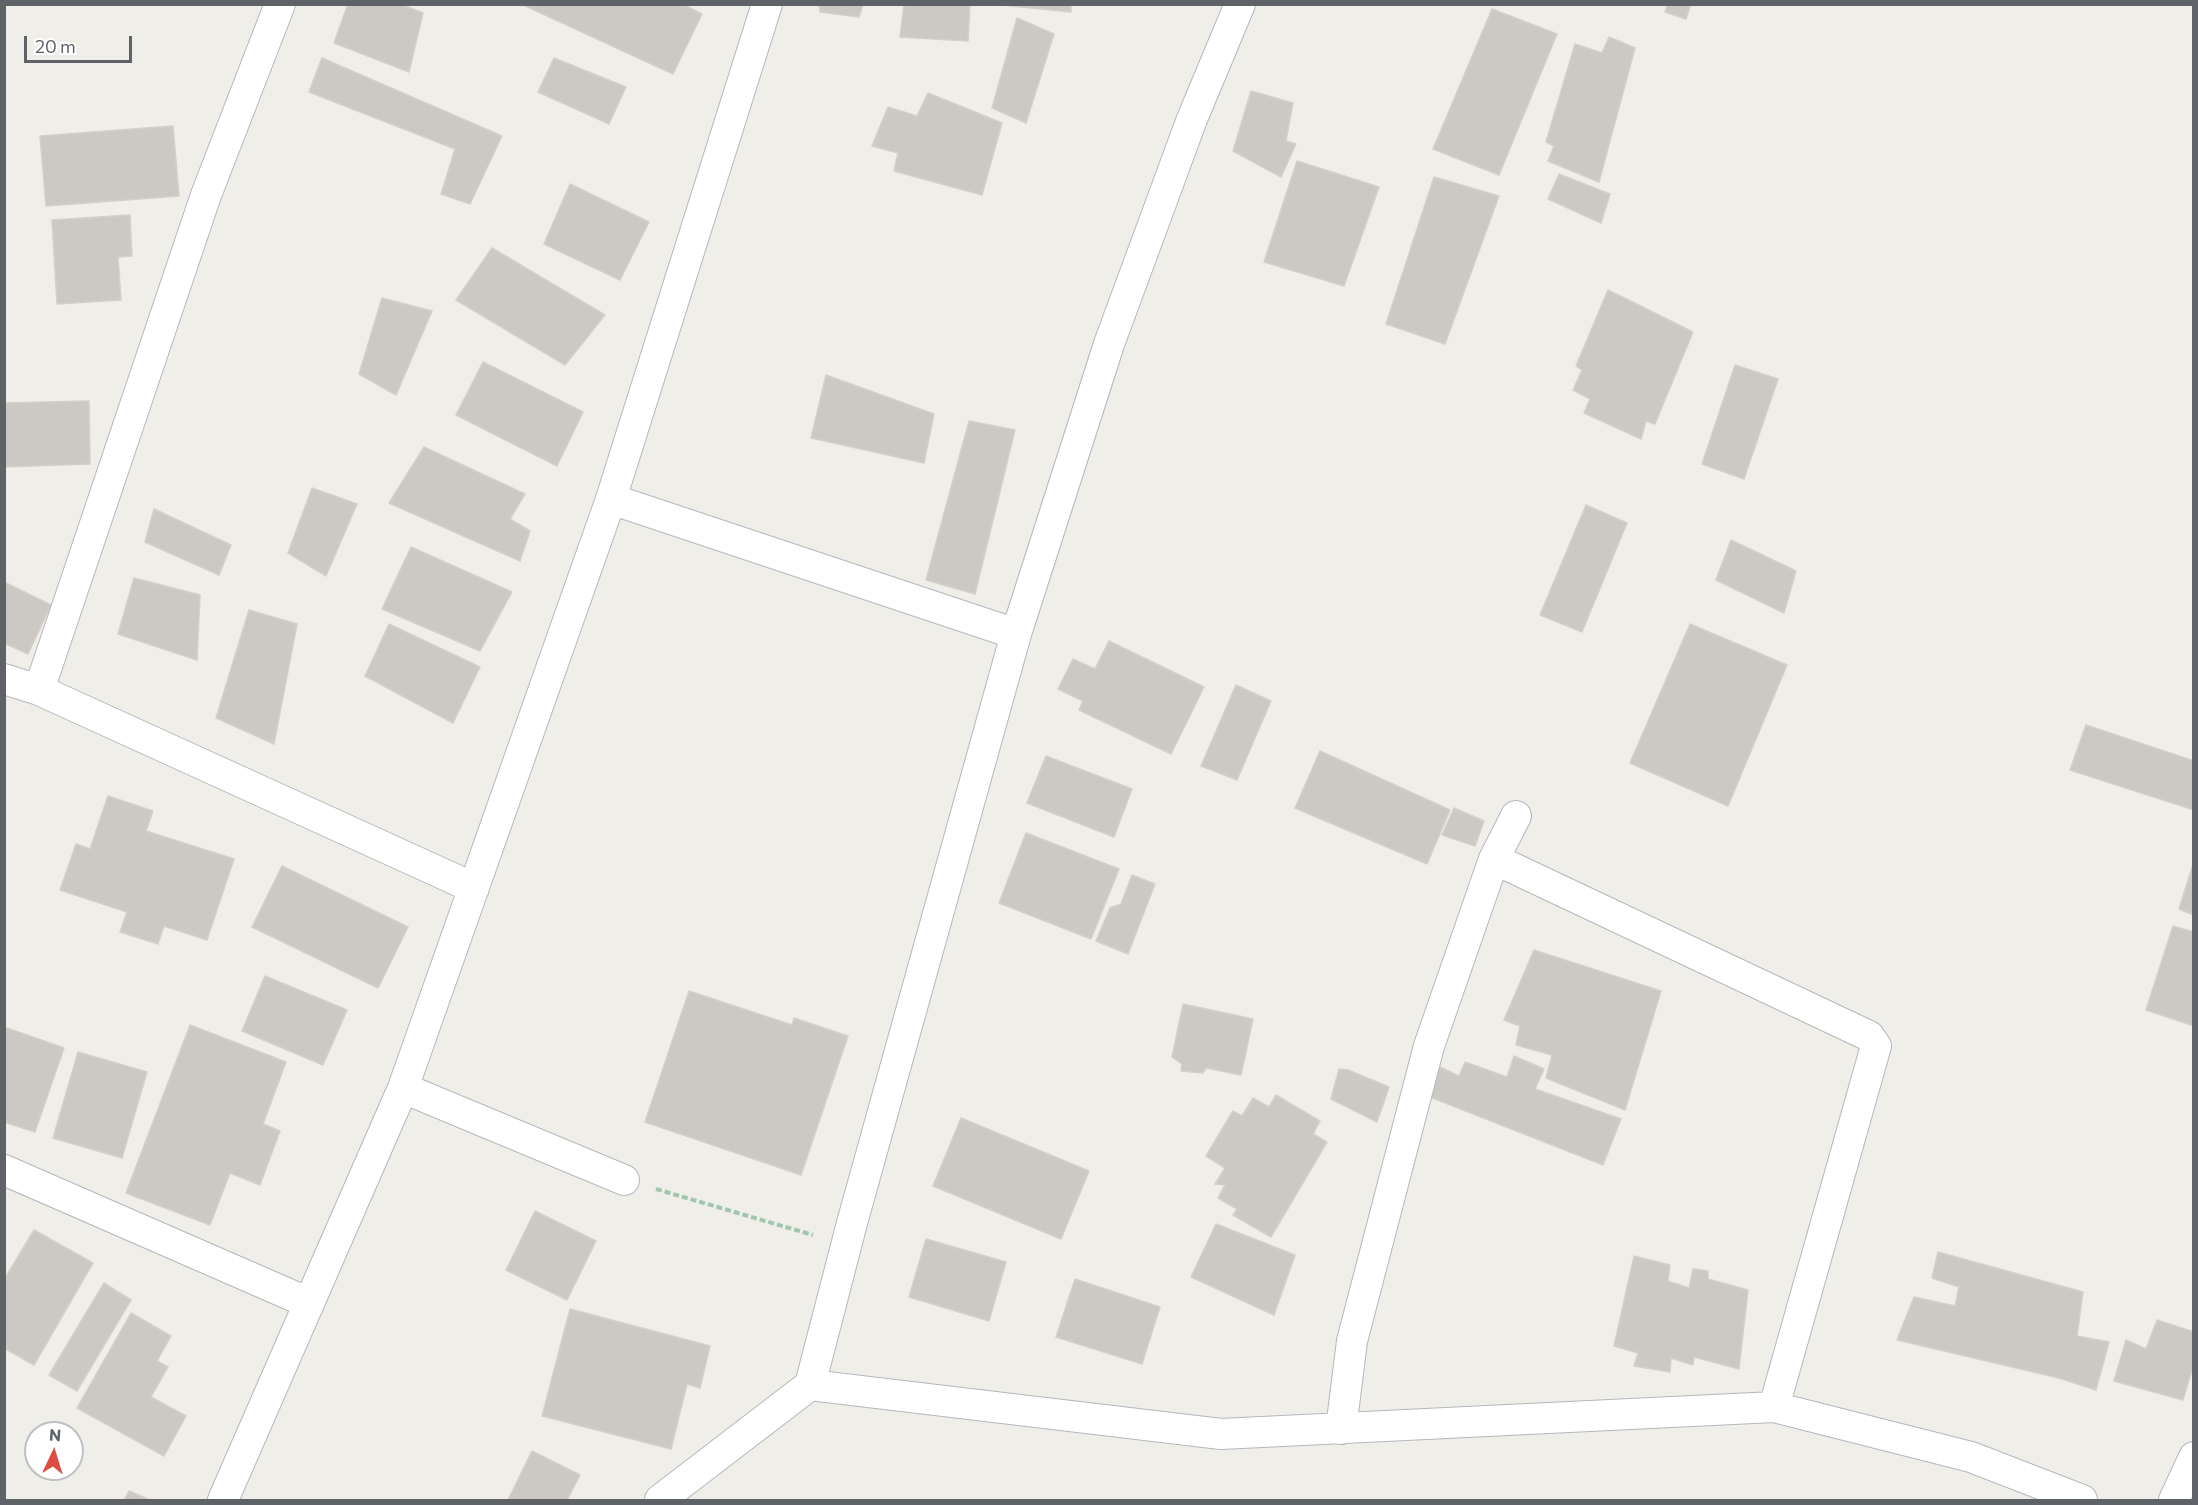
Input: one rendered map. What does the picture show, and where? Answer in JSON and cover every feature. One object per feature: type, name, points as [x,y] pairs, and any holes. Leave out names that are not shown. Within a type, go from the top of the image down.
[{"type":"street","points":[[39,690],[206,195],[280,4]]},
{"type":"street","points":[[223,1500],[403,1088],[611,499],[767,4]]},
{"type":"street","points":[[660,1500],[810,1385],[1016,634],[1109,344],[1192,119],[1239,4]]},
{"type":"street","points":[[611,499],[1016,634]]},
{"type":"street","points":[[4,679],[39,690],[474,888]]},
{"type":"street","points":[[1341,1429],[1352,1341],[1429,1046],[1494,859],[1516,816]]},
{"type":"street","points":[[1494,859],[1869,1035],[1876,1046],[1774,1407]]},
{"type":"street","points":[[403,1088],[624,1180]]},
{"type":"street","points":[[4,1170],[309,1303]]},
{"type":"street","points":[[810,1385],[1221,1434],[1774,1407],[1971,1457],[2082,1500]]},
{"type":"street","points":[[2174,1500],[2193,1457]]},
{"type":"path","points":[[624,1180],[847,1244]]},
{"type":"building","points":[[348,4],[400,4],[423,13],[409,72],[334,43]]},
{"type":"building","points":[[521,4],[682,4],[702,14],[673,74]]},
{"type":"building","points":[[819,4],[863,4],[859,17],[820,12]]},
{"type":"building","points":[[904,4],[970,4],[968,41],[900,37]]},
{"type":"building","points":[[992,4],[1071,4],[1071,12]]},
{"type":"building","points":[[1668,4],[1691,4],[1686,19],[1665,12]]},
{"type":"building","points":[[1492,9],[1557,34],[1499,175],[1433,149]]},
{"type":"building","points":[[1017,18],[1054,34],[1026,123],[992,108]]},
{"type":"building","points":[[1609,37],[1635,48],[1599,182],[1548,161],[1554,146],[1546,142],[1575,44],[1602,53]]},
{"type":"building","points":[[322,58],[502,136],[470,204],[441,194],[455,149],[309,92]]},
{"type":"building","points":[[554,58],[626,87],[609,124],[538,92]]},
{"type":"building","points":[[1251,91],[1293,103],[1286,141],[1296,144],[1281,177],[1233,151]]},
{"type":"building","points":[[928,93],[1002,123],[982,195],[894,171],[898,153],[872,146],[888,107],[917,116]]},
{"type":"building","points":[[173,126],[179,196],[46,206],[40,136]]},
{"type":"building","points":[[1297,161],[1379,187],[1344,286],[1264,262]]},
{"type":"building","points":[[1559,174],[1610,194],[1601,223],[1548,199]]},
{"type":"building","points":[[1434,177],[1499,196],[1445,344],[1386,324]]},
{"type":"building","points":[[570,184],[649,222],[620,280],[544,244]]},
{"type":"building","points":[[130,215],[132,256],[118,257],[121,300],[57,304],[52,220]]},
{"type":"building","points":[[492,248],[605,315],[565,365],[456,300]]},
{"type":"building","points":[[1608,290],[1693,332],[1655,424],[1646,421],[1641,439],[1584,413],[1590,399],[1573,390],[1582,370],[1576,366]]},
{"type":"building","points":[[382,298],[432,311],[396,395],[359,374]]},
{"type":"building","points":[[483,362],[583,412],[557,466],[456,415]]},
{"type":"building","points":[[1735,365],[1778,379],[1744,479],[1702,464]]},
{"type":"building","points":[[826,375],[934,414],[924,463],[811,438]]},
{"type":"building","points":[[89,401],[90,464],[4,467],[4,403]]},
{"type":"building","points":[[969,421],[1015,430],[975,594],[926,580]]},
{"type":"building","points":[[424,447],[525,494],[510,519],[530,531],[520,561],[389,503]]},
{"type":"building","points":[[312,488],[357,504],[326,576],[288,553]]},
{"type":"building","points":[[1586,505],[1627,523],[1582,632],[1540,615]]},
{"type":"building","points":[[154,509],[231,545],[219,575],[145,542]]},
{"type":"building","points":[[1731,540],[1796,571],[1784,613],[1716,580]]},
{"type":"building","points":[[411,547],[512,592],[480,651],[382,609]]},
{"type":"building","points":[[134,578],[200,595],[197,660],[118,634]]},
{"type":"building","points":[[4,582],[51,605],[28,654],[4,643]]},
{"type":"building","points":[[249,610],[297,624],[274,744],[216,718]]},
{"type":"building","points":[[389,624],[480,667],[453,723],[365,676]]},
{"type":"building","points":[[1690,624],[1787,665],[1728,806],[1630,763]]},
{"type":"building","points":[[1109,641],[1204,687],[1171,754],[1079,710],[1083,701],[1058,689],[1073,659],[1095,669]]},
{"type":"building","points":[[1236,685],[1271,701],[1237,780],[1201,766]]},
{"type":"building","points":[[2086,725],[2194,761],[2194,810],[2070,770]]},
{"type":"building","points":[[1320,751],[1450,810],[1427,864],[1295,808]]},
{"type":"building","points":[[1046,756],[1132,789],[1114,837],[1027,803]]},
{"type":"building","points":[[108,796],[153,811],[146,831],[234,859],[207,940],[164,926],[158,944],[120,932],[127,912],[60,890],[76,844],[90,849]]},
{"type":"building","points":[[1454,808],[1484,821],[1475,846],[1442,835]]},
{"type":"building","points":[[1026,833],[1119,869],[1091,939],[999,903]]},
{"type":"building","points":[[2194,861],[2194,915],[2179,909]]},
{"type":"building","points":[[282,866],[408,927],[378,988],[252,927]]},
{"type":"building","points":[[1132,875],[1155,884],[1128,954],[1096,941],[1110,908],[1121,904]]},
{"type":"building","points":[[2173,926],[2194,932],[2194,1026],[2146,1010]]},
{"type":"building","points":[[1534,950],[1661,991],[1625,1110],[1546,1078],[1552,1055],[1516,1045],[1520,1026],[1504,1020]]},
{"type":"building","points":[[265,976],[347,1010],[323,1065],[242,1031]]},
{"type":"building","points":[[689,991],[792,1025],[794,1018],[848,1036],[801,1175],[645,1122]]},
{"type":"building","points":[[1183,1004],[1253,1019],[1241,1075],[1206,1068],[1203,1073],[1181,1071],[1182,1064],[1172,1057]]},
{"type":"building","points":[[190,1025],[286,1062],[263,1124],[280,1131],[260,1185],[230,1173],[210,1225],[126,1193]]},
{"type":"building","points":[[4,1027],[64,1048],[35,1132],[4,1122]]},
{"type":"building","points":[[78,1052],[147,1072],[122,1158],[53,1138]]},
{"type":"building","points":[[1514,1056],[1544,1069],[1535,1089],[1621,1119],[1603,1165],[1425,1095],[1440,1067],[1459,1076],[1465,1062],[1507,1077]]},
{"type":"building","points":[[1339,1069],[1348,1070],[1389,1087],[1377,1122],[1331,1099]]},
{"type":"building","points":[[1276,1095],[1320,1121],[1313,1134],[1327,1142],[1271,1237],[1233,1215],[1237,1209],[1218,1198],[1225,1185],[1215,1184],[1225,1168],[1206,1156],[1233,1111],[1242,1116],[1253,1098],[1269,1107]]},
{"type":"building","points":[[961,1118],[1089,1171],[1061,1239],[933,1186]]},
{"type":"building","points":[[535,1211],[596,1241],[567,1300],[506,1270]]},
{"type":"building","points":[[1216,1224],[1295,1255],[1274,1315],[1191,1277]]},
{"type":"building","points":[[34,1230],[93,1263],[34,1365],[4,1348],[4,1280]]},
{"type":"building","points":[[926,1239],[1006,1262],[989,1321],[909,1297]]},
{"type":"building","points":[[1938,1252],[2083,1292],[2077,1336],[2109,1342],[2096,1390],[2059,1378],[1897,1340],[1914,1297],[1955,1306],[1959,1287],[1932,1278]]},
{"type":"building","points":[[1634,1256],[1670,1265],[1668,1281],[1689,1288],[1693,1269],[1708,1271],[1708,1279],[1748,1290],[1739,1369],[1694,1357],[1693,1365],[1671,1358],[1670,1372],[1634,1366],[1638,1353],[1614,1346]]},
{"type":"building","points":[[1075,1279],[1160,1307],[1142,1364],[1056,1337]]},
{"type":"building","points":[[104,1283],[131,1300],[77,1391],[49,1375]]},
{"type":"building","points":[[570,1309],[710,1346],[700,1388],[687,1384],[671,1449],[542,1416]]},
{"type":"building","points":[[131,1313],[171,1336],[157,1361],[168,1367],[151,1397],[186,1416],[164,1456],[77,1408]]},
{"type":"building","points":[[2157,1320],[2194,1332],[2194,1363],[2183,1400],[2114,1381],[2126,1340],[2146,1349]]},
{"type":"building","points":[[532,1451],[580,1475],[567,1500],[508,1500]]},
{"type":"building","points":[[129,1491],[150,1500],[124,1500]]}]
